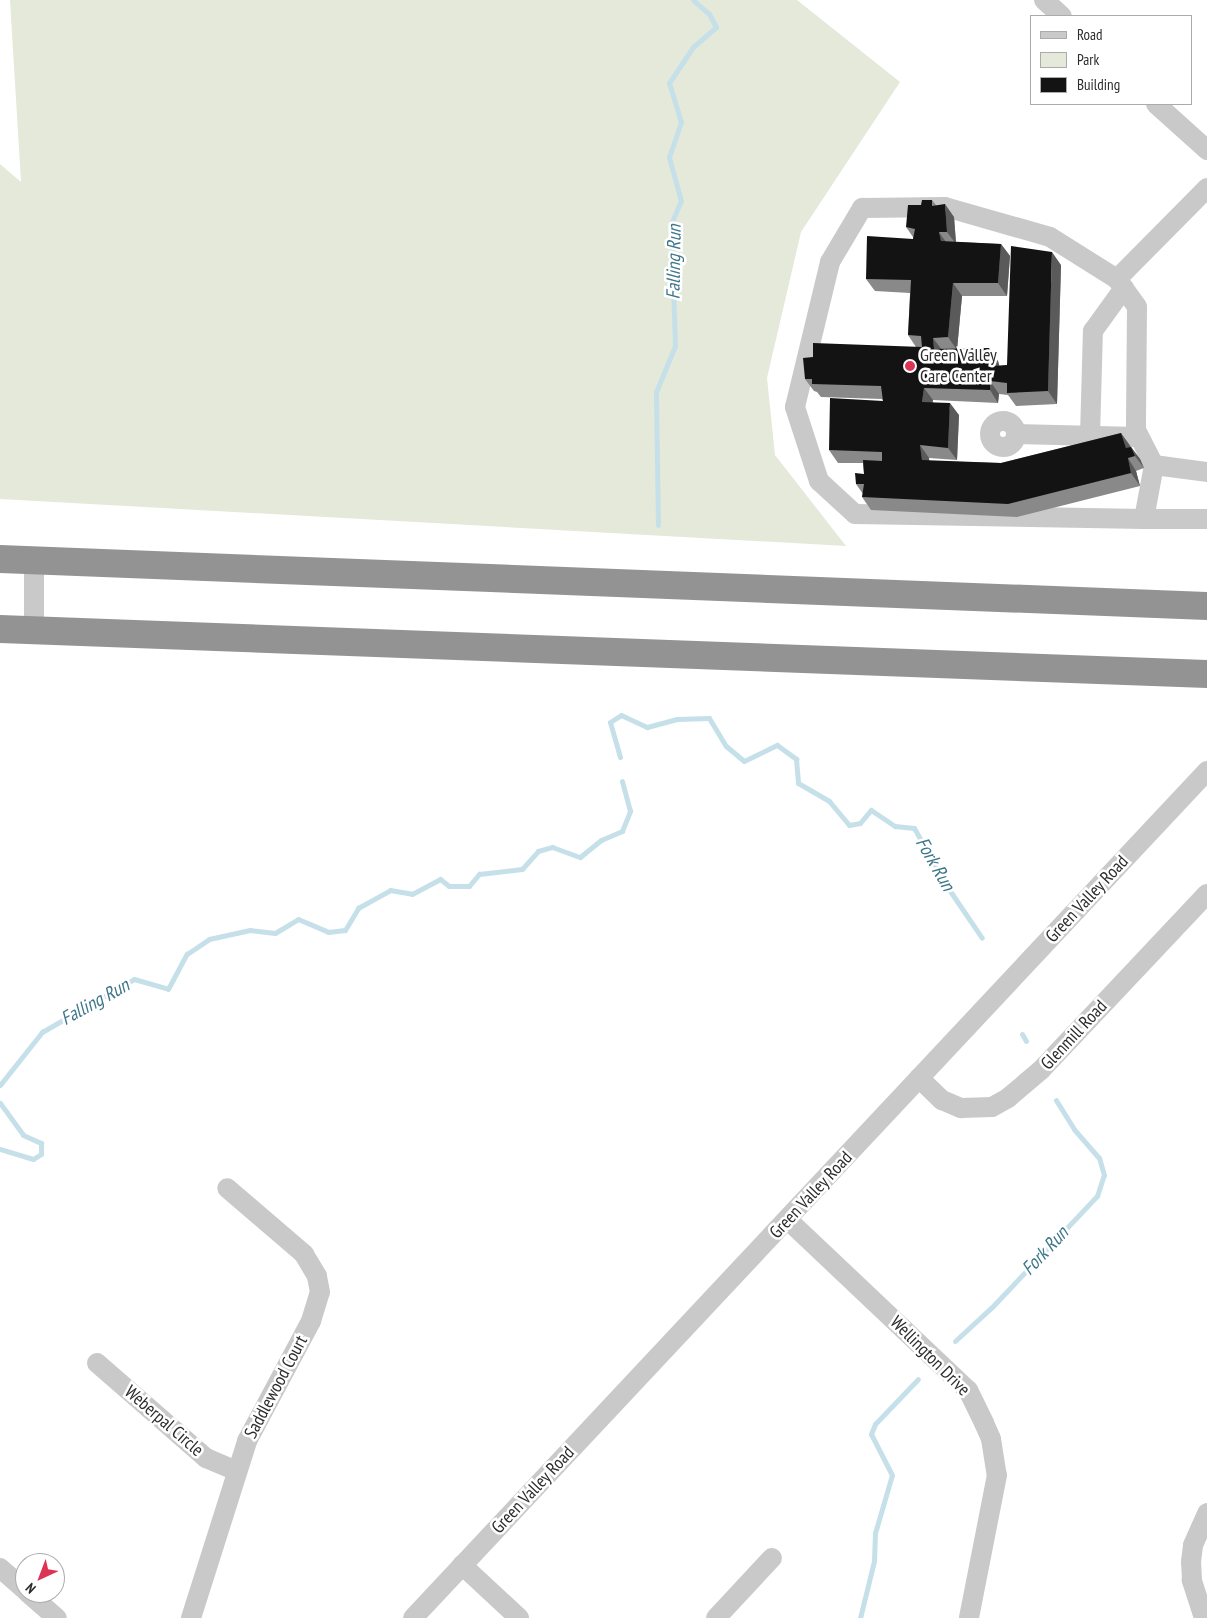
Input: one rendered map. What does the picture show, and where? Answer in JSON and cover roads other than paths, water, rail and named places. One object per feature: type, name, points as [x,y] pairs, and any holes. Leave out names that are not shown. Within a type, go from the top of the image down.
[{"type":"highway","points":[[0,559],[1207,606]]},
{"type":"highway","points":[[0,629],[1207,674]]},
{"type":"street","points":[[1044,0],[1061,15]]},
{"type":"street","points":[[1157,105],[1207,150]]},
{"type":"street","points":[[1090,436],[1094,331],[1120,284],[1207,188]]},
{"type":"street","points":[[1154,519],[1154,465],[1136,430],[1137,307],[1120,284],[1050,237],[945,207],[862,208],[830,262],[794,407],[819,481],[855,514],[1207,520]]},
{"type":"street","points":[[1016,434],[1139,437]]},
{"type":"street","points":[[1154,465],[1207,472]]},
{"type":"street","points":[[34,560],[34,630]]},
{"type":"street","name":"Green Valley Road","points":[[412,1618],[788,1220],[1207,771]]},
{"type":"street","name":"Glenmill Road","points":[[919,1078],[942,1100],[961,1108],[984,1108],[1008,1098],[1041,1070],[1207,894]]},
{"type":"street","name":"Saddlewood Court","points":[[191,1618],[236,1471],[260,1412],[312,1321],[320,1292],[317,1276],[304,1254],[227,1188]]},
{"type":"street","name":"Wellington Drive","points":[[788,1220],[968,1390],[984,1422],[993,1448],[996,1475],[969,1618]]},
{"type":"street","name":"Weberpal Circle","points":[[97,1363],[206,1458],[236,1471]]},
{"type":"street","points":[[1204,1618],[1192,1580],[1191,1562],[1198,1528],[1207,1513]]},
{"type":"street","points":[[716,1618],[772,1558]]},
{"type":"street","points":[[462,1565],[519,1618]]},
{"type":"street","points":[[0,1568],[15,1581]]},
{"type":"street","points":[[40,1603],[57,1618]]},
{"type":"waterway","name":"Falling Run","points":[[658,525],[656,392],[675,346],[671,224],[681,201],[669,157],[681,122],[669,83],[693,47],[716,27],[709,14],[693,0]]},
{"type":"waterway","name":"Fork Run","points":[[620,757],[610,722],[621,715],[647,727],[677,719],[709,718],[726,746],[744,761],[777,745],[796,759],[798,783],[829,801],[849,825],[860,823],[871,810],[895,826],[914,828],[948,888],[982,938]]},
{"type":"waterway","name":"Falling Run","points":[[0,1085],[42,1032],[134,979],[168,989],[187,954],[209,939],[250,930],[275,933],[298,919],[328,932],[345,930],[358,908],[390,890],[412,894],[440,879],[449,886],[469,886],[479,874],[522,869],[538,851],[552,847],[580,857],[601,840],[622,831],[630,811],[622,781]]},
{"type":"waterway","name":"Fork Run","points":[[1022,1034],[1026,1041]]},
{"type":"waterway","name":"Fork Run","points":[[955,1341],[992,1307],[1097,1196],[1104,1175],[1099,1158],[1074,1129],[1056,1100]]},
{"type":"waterway","name":"Falling Run","points":[[0,1103],[23,1135],[41,1143],[41,1154],[33,1159],[0,1149]]},
{"type":"waterway","name":"Fork Run","points":[[860,1618],[874,1561],[875,1533],[892,1475],[871,1434],[875,1424],[918,1379]]},
{"type":"place","name":"Green Valley Care Center","points":[[910,366]]}]
